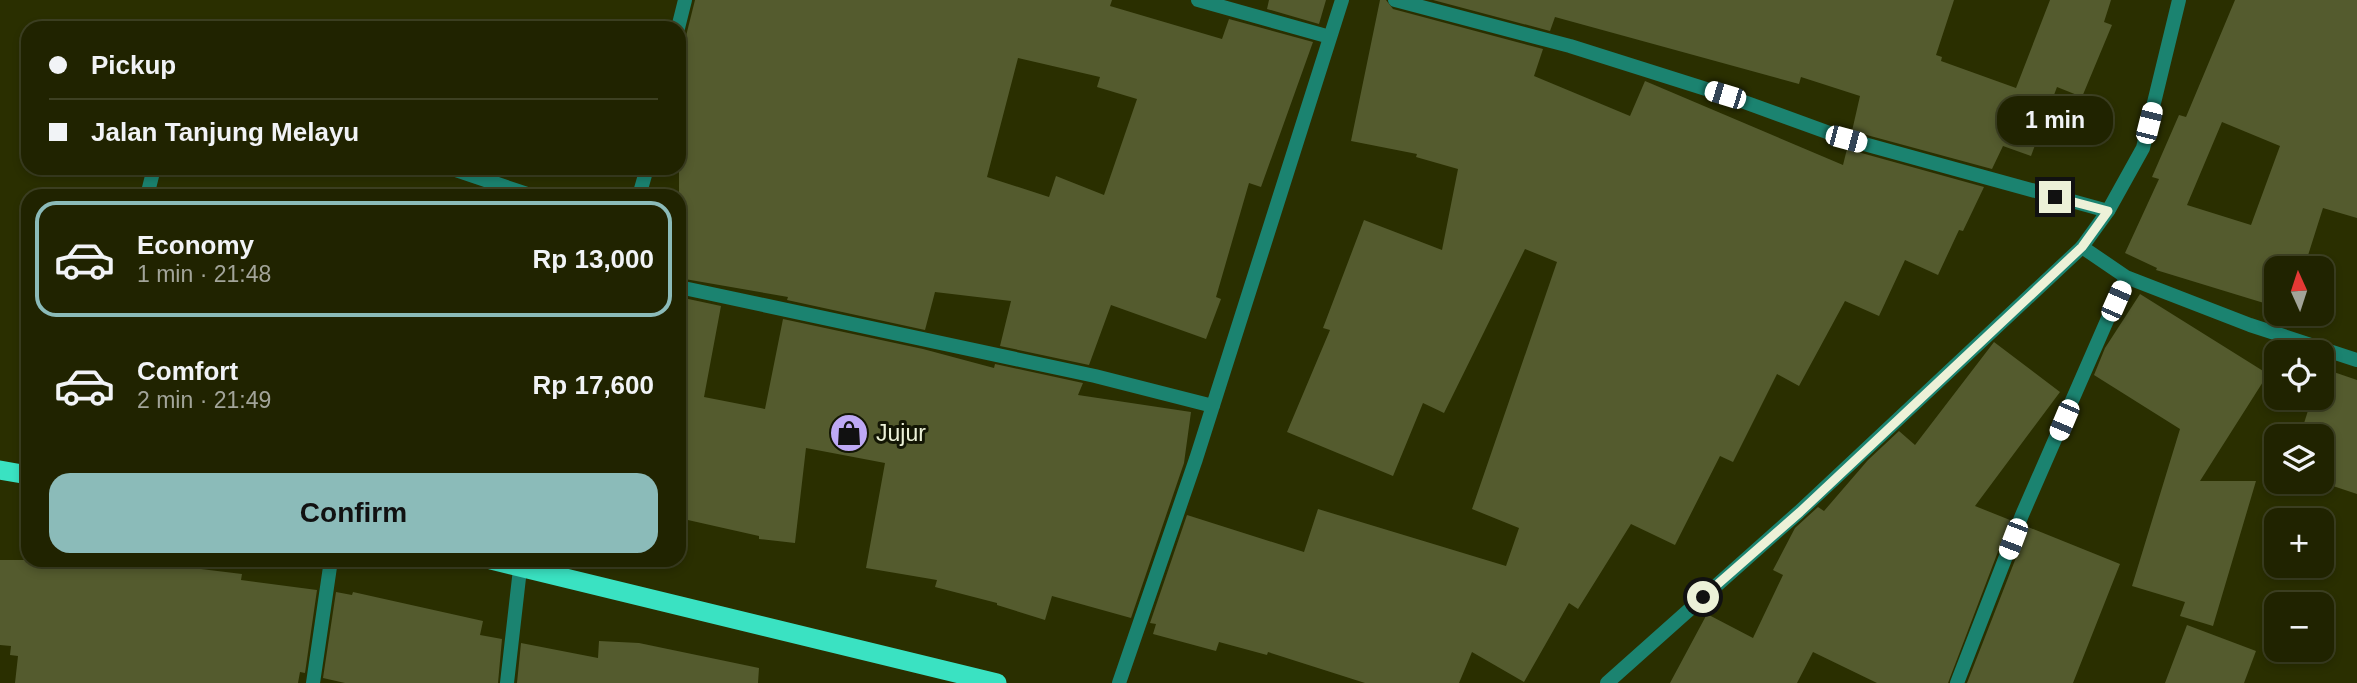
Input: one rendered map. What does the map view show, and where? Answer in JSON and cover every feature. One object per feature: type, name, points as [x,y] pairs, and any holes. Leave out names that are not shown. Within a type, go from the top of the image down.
[{"type":"highway","points":[[0,470],[21,474]]},
{"type":"highway","points":[[534,567],[997,683]]},
{"type":"street","points":[[680,21],[685,0]]},
{"type":"street","points":[[1198,0],[1330,37]]},
{"type":"street","points":[[1119,683],[1213,406],[1342,0]]},
{"type":"street","points":[[1395,0],[1570,46],[1725,95],[1846,139],[2108,211]]},
{"type":"street","points":[[1607,683],[1800,512],[2082,247],[2108,211],[2143,148],[2179,0]]},
{"type":"street","points":[[471,175],[512,189]]},
{"type":"street","points":[[2082,247],[2126,277],[2250,325],[2357,360]]},
{"type":"street","points":[[1958,683],[2022,515],[2126,277]]},
{"type":"street","points":[[686,288],[1082,373],[1213,406]]},
{"type":"street","points":[[313,683],[330,567]]},
{"type":"street","points":[[507,683],[522,567]]},
{"type":"building","points":[[695,0],[1112,0],[1110,6],[1222,39],[1229,19],[1313,42],[1261,187],[1249,183],[1216,297],[1221,299],[1206,339],[1111,305],[1089,365],[1000,346],[1011,301],[935,292],[925,330],[787,300],[788,297],[686,279],[686,189],[679,189],[679,175],[686,175],[686,36]],"holes":[[[1018,58],[1100,77],[1097,87],[1137,99],[1104,195],[1056,176],[1049,197],[987,177]]]},
{"type":"building","points":[[1269,0],[1326,0],[1319,24],[1267,9]]},
{"type":"building","points":[[1380,0],[1386,0],[1393,9],[1543,49],[1534,76],[1630,116],[1645,81],[1843,165],[1847,149],[1984,187],[1963,231],[1959,230],[1938,275],[1905,260],[1879,316],[1845,301],[1799,386],[1777,374],[1733,462],[1720,456],[1675,545],[1631,524],[1578,609],[1569,603],[1524,682],[1472,652],[1459,683],[1365,683],[1268,652],[1267,655],[1219,642],[1216,651],[1153,634],[1156,624],[1150,623],[1187,515],[1304,552],[1318,509],[1506,566],[1519,528],[1472,509],[1557,262],[1525,249],[1444,413],[1423,403],[1393,476],[1287,432],[1330,330],[1323,328],[1364,220],[1442,250],[1458,169],[1416,157],[1417,154],[1351,141]]},
{"type":"building","points":[[1433,0],[1954,0],[1936,55],[1942,57],[1941,61],[2016,88],[2050,0],[2111,0],[2104,22],[2112,25],[2082,97],[2057,87],[2031,156],[2003,146],[1992,169],[1852,131],[1860,96],[1801,77],[1799,84],[1555,17],[1550,31]]},
{"type":"building","points":[[2235,0],[2357,0],[2357,218],[2323,208],[2308,256],[2264,256],[2264,303],[2156,270],[2157,268],[2125,253],[2159,179],[2152,177],[2179,115],[2186,117]],"holes":[[[2222,122],[2280,146],[2251,225],[2187,205]]]},
{"type":"building","points":[[2140,294],[2264,372],[2264,380],[2200,481],[2256,481],[2213,626],[2180,616],[2185,602],[2132,586],[2180,429],[2094,375],[2105,348]]},
{"type":"building","points":[[686,298],[721,306],[704,397],[765,409],[783,319],[923,349],[994,368],[995,364],[1083,383],[1078,395],[1191,412],[1184,463],[1131,618],[1052,596],[1045,620],[997,603],[935,587],[937,580],[866,568],[885,463],[806,448],[795,543],[759,539],[759,536],[686,520]]},
{"type":"building","points":[[1994,342],[2060,392],[1975,506],[2010,520],[1948,683],[1877,683],[1813,652],[1797,683],[1670,683],[1707,614],[1753,638],[1783,575],[1773,570],[1795,528],[1818,507],[1824,511],[1868,460],[1899,431],[1915,445]]},
{"type":"building","points":[[2334,372],[2357,380],[2357,494],[2334,486],[2334,424],[2304,424],[2308,410],[2334,410]]},
{"type":"building","points":[[2028,527],[2120,564],[2073,683],[1967,683]]},
{"type":"building","points":[[0,560],[21,560],[21,567],[201,567],[242,574],[241,580],[317,590],[305,673],[300,672],[298,683],[15,683],[18,656],[10,655],[11,646],[0,645]]},
{"type":"building","points":[[336,592],[352,595],[353,592],[483,621],[480,635],[502,639],[498,683],[345,683],[323,678]]},
{"type":"building","points":[[2187,625],[2256,651],[2244,683],[2165,683]]},
{"type":"building","points":[[599,641],[639,643],[759,668],[758,683],[517,683],[521,643],[598,658]]},
{"type":"place","name":"Jujur","points":[[849,433]]},
{"type":"route","points":[[1703,597],[1800,512],[2082,247],[2108,211],[2055,197]]}]
